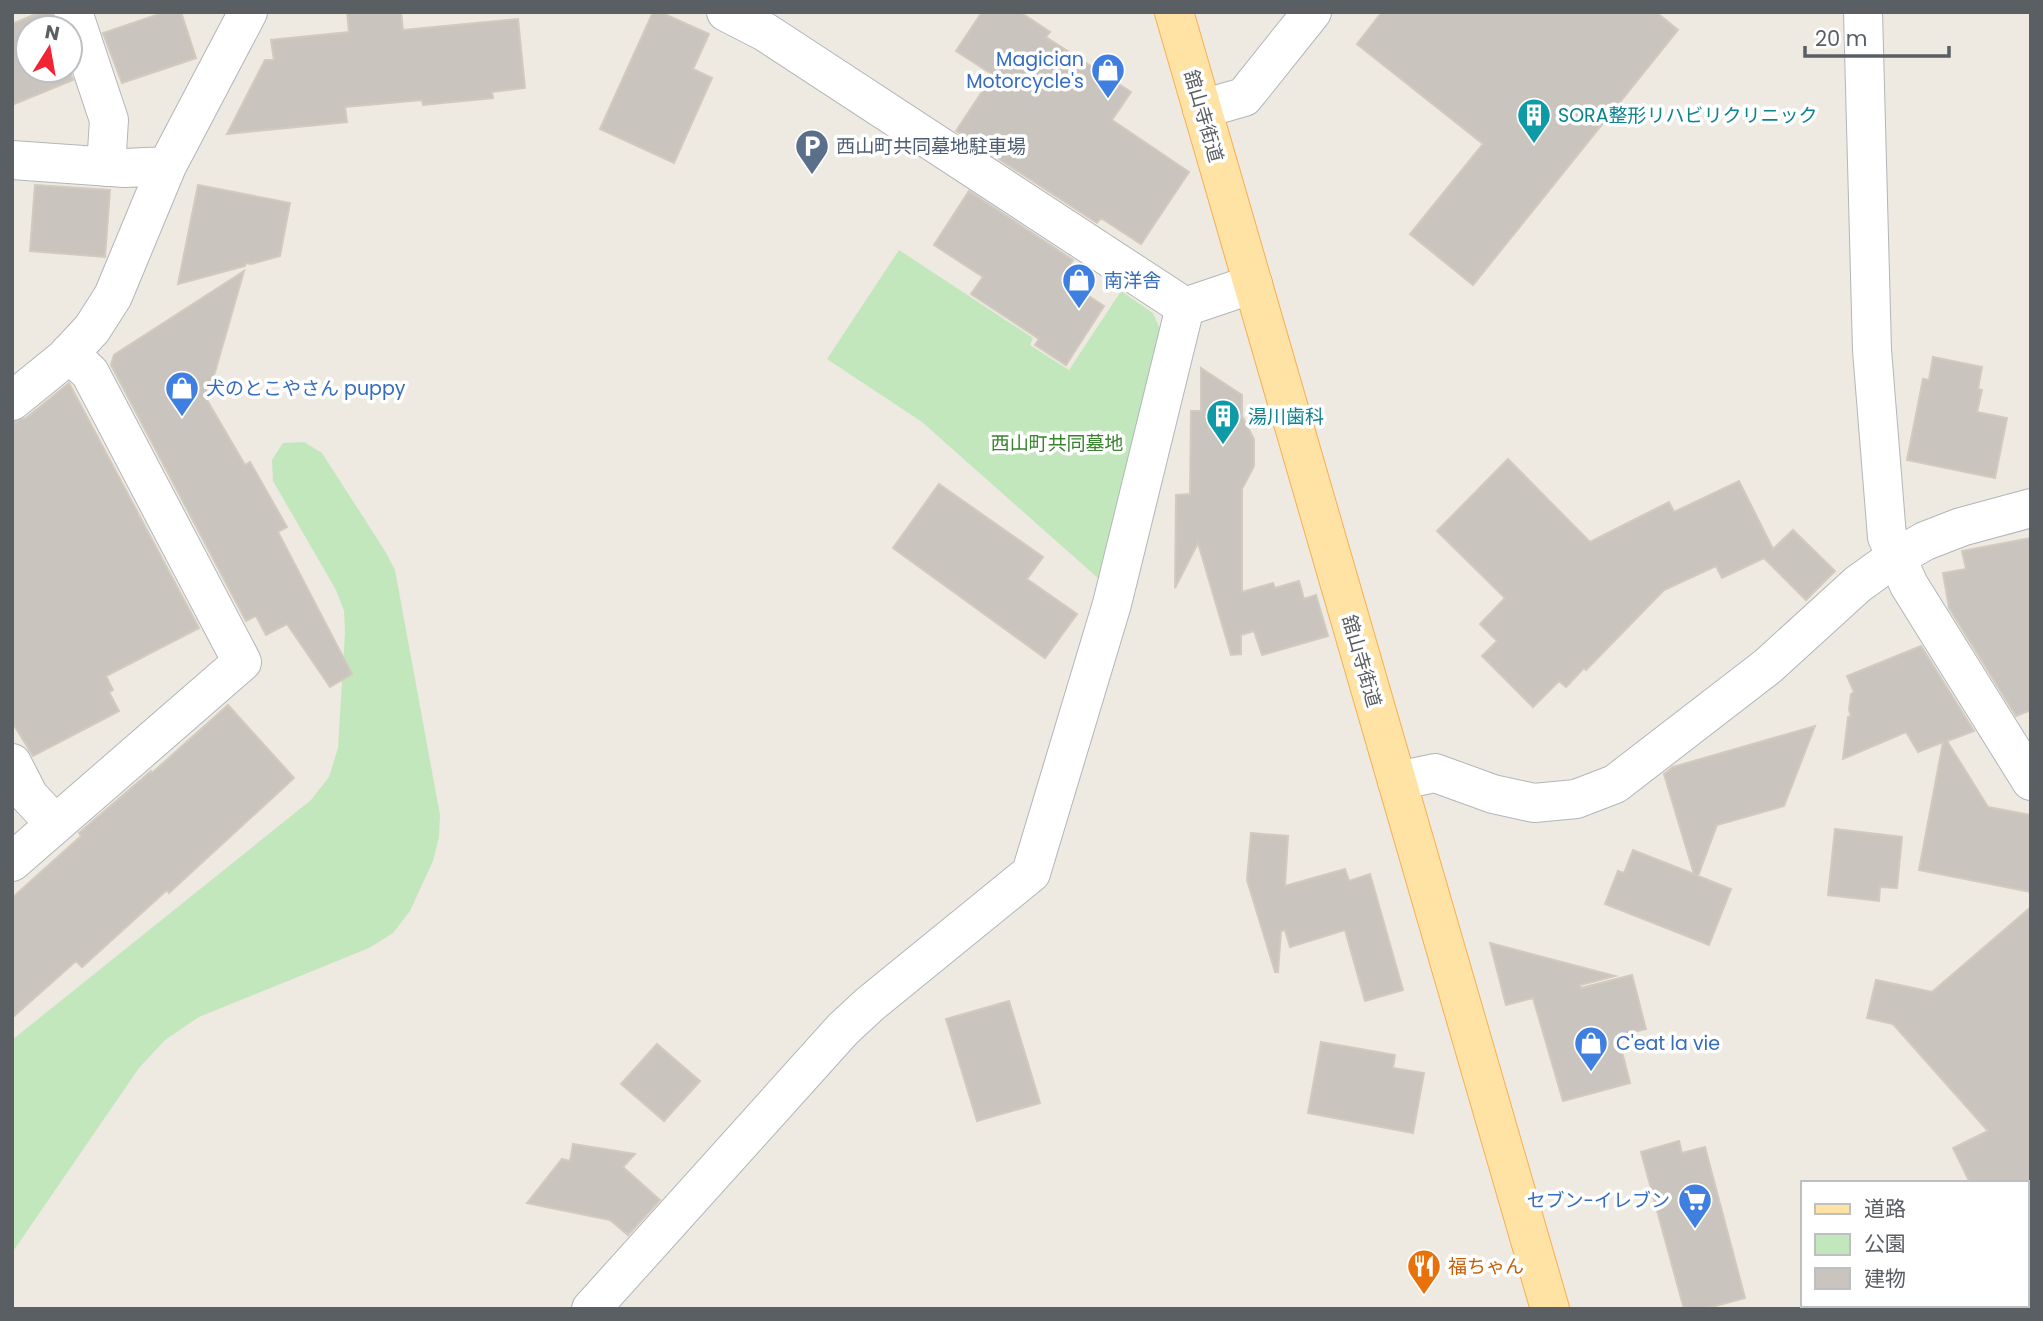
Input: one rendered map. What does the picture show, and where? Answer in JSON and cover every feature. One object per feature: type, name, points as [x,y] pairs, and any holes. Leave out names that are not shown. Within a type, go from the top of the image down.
[{"type":"main road","name":"舘山寺街道","points":[[1174,12],[1550,1309]]},
{"type":"street","points":[[73,12],[109,120],[106,167]]},
{"type":"street","points":[[12,401],[69,353],[92,329],[113,296],[167,166],[248,12]]},
{"type":"street","points":[[726,12],[765,32],[1185,307]]},
{"type":"street","points":[[1202,109],[1244,97],[1312,12]]},
{"type":"street","points":[[1863,12],[1872,350],[1887,537],[1909,585],[2031,781]]},
{"type":"street","points":[[12,160],[106,167],[167,166]]},
{"type":"street","points":[[1185,307],[1253,284]]},
{"type":"street","points":[[591,1309],[843,1028],[1031,873],[1112,604],[1185,307]]},
{"type":"street","points":[[12,862],[242,662],[90,373],[69,353]]},
{"type":"street","points":[[1397,781],[1435,773],[1493,794],[1534,803],[1576,799],[1615,784],[1768,666],[1858,584],[1896,557],[1925,541],[1961,527],[2031,508]]},
{"type":"street","points":[[12,763],[29,796],[55,824]]},
{"type":"green space","name":"西山町共同墓地","points":[[899,250],[1033,338],[1030,345],[1069,370],[1121,291],[1153,313],[1160,329],[1099,579],[922,422],[827,359]]},
{"type":"green space","points":[[304,442],[322,453],[395,570],[440,815],[439,837],[433,861],[410,911],[393,933],[369,948],[199,1017],[165,1040],[139,1068],[12,1253],[12,1040],[311,800],[329,777],[338,748],[344,611],[336,590],[273,481],[272,460],[283,443]]},
{"type":"building","points":[[165,12],[181,12],[196,58],[122,83],[103,33]]},
{"type":"building","points":[[347,12],[401,12],[403,30],[518,19],[525,88],[492,92],[493,98],[423,105],[422,100],[345,107],[347,122],[227,134],[265,60],[274,60],[271,40],[349,32]]},
{"type":"building","points":[[653,12],[660,12],[709,34],[693,69],[712,78],[674,163],[600,129]]},
{"type":"building","points":[[982,12],[1020,12],[1050,32],[1046,37],[1131,92],[1112,120],[1189,172],[1141,244],[1101,218],[1097,223],[956,131],[993,75],[956,51]]},
{"type":"building","name":"SORA整形リハビリクリニック","points":[[1382,12],[1656,12],[1678,30],[1473,285],[1410,234],[1483,144],[1357,44]]},
{"type":"building","points":[[14,23],[14,84],[63,84],[12,105]]},
{"type":"building","points":[[35,185],[110,190],[105,257],[30,251]]},
{"type":"building","points":[[198,185],[290,203],[280,256],[246,263],[245,266],[178,284]]},
{"type":"building","points":[[969,191],[1073,260],[1061,278],[1104,306],[1066,365],[1035,345],[1039,339],[971,294],[983,277],[934,245]]},
{"type":"building","points":[[244,271],[207,400],[245,465],[250,462],[287,527],[278,532],[352,674],[330,687],[287,624],[266,635],[256,616],[246,621],[111,365],[114,355]]},
{"type":"building","points":[[1933,357],[1982,367],[1978,389],[1982,390],[1977,412],[2007,418],[1995,478],[1907,460],[1923,379],[1929,380]]},
{"type":"building","points":[[1201,368],[1242,395],[1242,416],[1254,439],[1254,466],[1242,489],[1242,592],[1273,583],[1275,588],[1299,581],[1304,599],[1316,595],[1328,636],[1262,655],[1254,631],[1241,635],[1241,654],[1231,655],[1198,543],[1175,588],[1176,495],[1190,494],[1191,411],[1201,411]]},
{"type":"building","points":[[69,383],[199,628],[106,676],[113,690],[109,692],[119,711],[33,756],[12,722],[12,422],[26,418]]},
{"type":"building","points":[[1508,459],[1590,542],[1669,502],[1674,512],[1739,481],[1773,549],[1793,530],[1835,571],[1806,600],[1764,558],[1722,578],[1716,566],[1664,590],[1586,670],[1584,668],[1566,687],[1559,681],[1533,707],[1482,656],[1497,641],[1480,624],[1505,598],[1437,531]]},
{"type":"building","points":[[939,484],[1043,557],[1027,579],[1077,614],[1045,658],[893,548]]},
{"type":"building","points":[[2031,538],[2031,710],[2016,716],[1949,608],[1943,573],[1966,569],[1962,551]]},
{"type":"building","points":[[1921,646],[1974,731],[1947,741],[1988,807],[2031,815],[2031,892],[1919,870],[1943,742],[1918,752],[1906,732],[1843,759],[1848,717],[1851,716],[1851,694],[1854,692],[1847,676]]},
{"type":"building","points":[[228,705],[294,778],[169,893],[167,890],[82,967],[76,961],[12,1018],[12,898],[81,836],[79,833]]},
{"type":"building","points":[[1815,726],[1784,806],[1717,825],[1698,876],[1731,889],[1709,945],[1605,904],[1618,871],[1624,873],[1633,850],[1694,874],[1664,774],[1673,767]]},
{"type":"building","points":[[1835,829],[1902,837],[1897,888],[1880,887],[1879,901],[1828,895]]},
{"type":"building","points":[[1251,833],[1288,836],[1285,886],[1345,869],[1349,881],[1370,874],[1403,990],[1365,1001],[1345,930],[1290,947],[1285,930],[1281,931],[1278,972],[1275,972],[1247,880]]},
{"type":"building","points":[[2031,907],[2031,1183],[1969,1181],[1953,1148],[1988,1131],[1893,1024],[1867,1018],[1876,980],[1932,992]]},
{"type":"building","points":[[1490,943],[1615,976],[1580,985],[1581,988],[1632,975],[1646,1029],[1618,1036],[1630,1083],[1563,1101],[1533,998],[1506,1005]]},
{"type":"building","points":[[1009,1001],[1040,1103],[977,1121],[946,1019]]},
{"type":"building","points":[[1321,1042],[1395,1055],[1393,1068],[1424,1073],[1413,1133],[1308,1113]]},
{"type":"building","points":[[657,1044],[700,1081],[664,1121],[621,1084]]},
{"type":"building","name":"セブン-イレブン","points":[[1679,1141],[1682,1153],[1705,1147],[1745,1298],[1704,1309],[1684,1309],[1641,1152]]},
{"type":"building","points":[[573,1144],[635,1154],[623,1167],[660,1200],[628,1235],[610,1220],[527,1203],[562,1159],[570,1161]]},
{"type":"place","name":"Magician Motorcycle's","points":[[1108,100]]},
{"type":"place","name":"SORA整形リハビリクリニック","points":[[1534,145]]},
{"type":"place","name":"西山町共同墓地駐車場","points":[[812,176]]},
{"type":"place","name":"南洋舎","points":[[1079,310]]},
{"type":"place","name":"犬のとこやさん puppy","points":[[182,418]]},
{"type":"place","name":"湯川歯科","points":[[1223,446]]},
{"type":"place","name":"C'eat la vie","points":[[1591,1073]]},
{"type":"place","name":"セブン-イレブン","points":[[1695,1230]]},
{"type":"place","name":"福ちゃん","points":[[1424,1296]]}]
